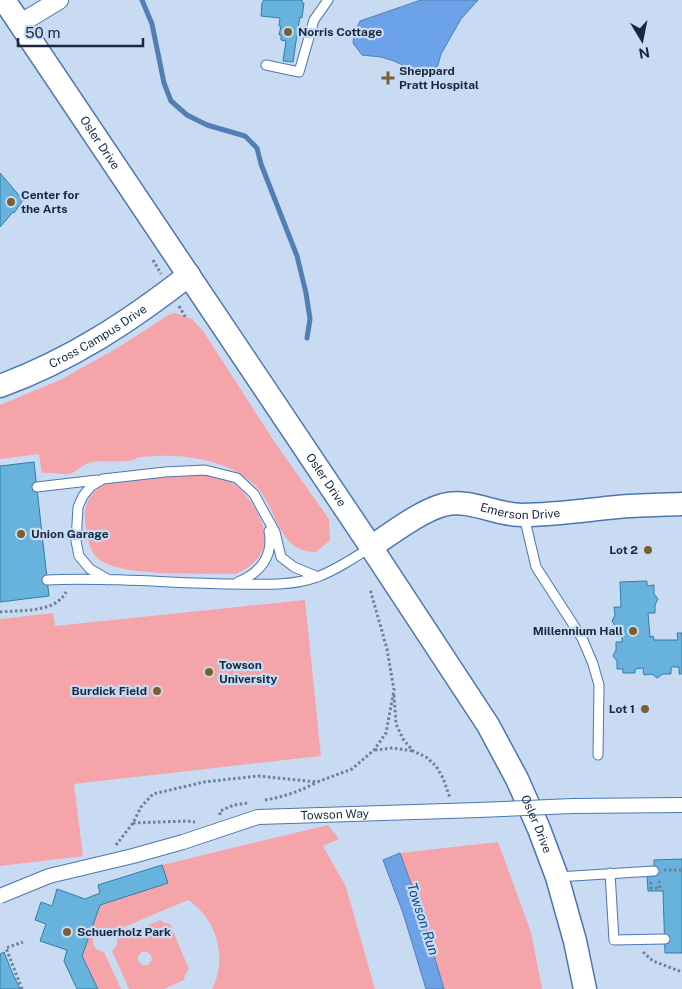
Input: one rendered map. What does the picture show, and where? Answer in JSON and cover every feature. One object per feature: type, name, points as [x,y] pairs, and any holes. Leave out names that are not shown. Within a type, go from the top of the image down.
[{"type":"street","name":"Osler Drive","points":[[4,0],[468,693],[505,755],[529,805],[557,877],[571,925],[585,989]]},
{"type":"street","points":[[21,23],[59,0]]},
{"type":"street","name":"Cross Campus Drive","points":[[0,386],[56,362],[93,342],[140,312],[189,275]]},
{"type":"street","name":"Emerson Drive","points":[[371,547],[423,514],[444,505],[463,504],[524,516],[619,507],[682,504]]},
{"type":"street","name":"Towson Way","points":[[0,896],[49,876],[183,842],[258,817],[573,806],[682,805]]},
{"type":"lane","points":[[266,65],[299,72],[314,20],[328,0]]},
{"type":"lane","points":[[36,487],[165,472],[205,470],[237,478],[254,494],[275,532],[281,557],[294,568],[318,577]]},
{"type":"lane","points":[[103,479],[91,486],[83,496],[78,508],[76,541],[79,556],[90,569],[109,580]]},
{"type":"lane","points":[[235,584],[249,578],[258,571],[270,550],[271,538],[266,516]]},
{"type":"lane","points":[[524,516],[536,567],[582,638],[595,669],[599,685],[598,755]]},
{"type":"lane","points":[[47,580],[288,584],[318,577],[371,547]]},
{"type":"lane","points":[[557,877],[654,871]]},
{"type":"lane","points":[[610,874],[614,940],[664,939]]},
{"type":"path","points":[[370,589],[388,649],[394,690],[396,724],[403,739],[413,751]]},
{"type":"path","points":[[0,612],[48,607],[62,598],[66,592]]},
{"type":"path","points":[[187,821],[133,823],[141,807],[153,794],[204,782],[258,776],[317,782],[352,768],[374,750],[386,733],[394,690]]},
{"type":"path","points":[[374,750],[393,748],[413,751],[426,758],[436,766],[448,790],[451,802]]},
{"type":"path","points":[[629,940],[653,961],[682,972]]},
{"type":"path","points":[[22,989],[6,948],[23,942]]},
{"type":"shaded area","points":[[175,313],[192,319],[203,331],[276,444],[329,519],[330,540],[316,552],[303,550],[293,545],[280,528],[263,495],[256,486],[237,472],[204,460],[173,456],[141,457],[129,461],[94,462],[66,474],[42,473],[39,454],[0,459],[0,405],[60,380],[119,347],[170,314]]},
{"type":"shaded area","points":[[195,471],[216,475],[228,480],[247,496],[255,508],[264,529],[265,538],[264,547],[255,562],[236,574],[184,574],[122,568],[107,564],[96,557],[88,540],[85,514],[88,501],[101,486],[112,479]]},
{"type":"shaded area","name":"Burdick Field","points":[[305,600],[321,756],[74,784],[83,856],[0,866],[0,619],[53,613],[55,626]]},
{"type":"shaded area","points":[[328,825],[339,839],[323,846],[346,887],[375,989],[212,989],[219,965],[217,940],[213,928],[206,918],[188,900],[110,933],[100,931],[96,934],[93,942],[94,946],[104,952],[121,989],[98,989],[82,956],[100,905],[167,883],[162,865]]},
{"type":"shaded area","points":[[498,842],[531,932],[542,989],[444,989],[420,908],[400,853]]},
{"type":"shaded area","points":[[160,920],[170,924],[189,969],[184,980],[164,989],[129,989],[112,951],[117,945],[117,939]],"holes":[[[142,952],[147,952],[151,955],[152,960],[148,965],[142,965],[138,960],[138,956]]]},
{"type":"water","points":[[421,0],[478,0],[461,19],[432,74],[427,76],[394,61],[381,57],[362,55],[353,43],[354,33],[360,21]]},
{"type":"water","name":"Towson Run","points":[[400,853],[420,908],[444,989],[426,989],[403,913],[383,860]]},
{"type":"building","name":"Norris Cottage","points":[[264,0],[302,0],[302,3],[304,3],[293,62],[283,61],[286,41],[281,40],[281,35],[279,35],[280,18],[261,16]]},
{"type":"building","name":"Center for the Arts","points":[[0,173],[23,200],[14,213],[0,227]]},
{"type":"building","name":"Union Garage","points":[[34,462],[49,596],[0,602],[0,466]]},
{"type":"building","name":"Millennium Hall","points":[[647,581],[647,586],[654,585],[654,594],[658,599],[655,605],[655,613],[648,613],[650,637],[653,636],[654,640],[678,640],[677,633],[682,633],[682,674],[679,674],[679,667],[671,667],[671,674],[663,674],[657,678],[652,674],[644,675],[643,668],[635,669],[635,673],[623,673],[623,669],[617,669],[617,661],[613,656],[616,650],[616,642],[622,642],[622,634],[615,634],[615,626],[612,621],[615,615],[614,607],[621,607],[620,582]]},
{"type":"building","points":[[682,859],[682,953],[665,953],[663,891],[648,891],[647,876],[654,876],[654,860]]},
{"type":"building","name":"Schuerholz Park","points":[[162,865],[168,883],[100,905],[82,956],[98,989],[77,989],[64,961],[67,950],[40,941],[46,924],[35,920],[41,902],[52,906],[57,889],[85,899],[100,893],[98,885]]},
{"type":"building","points":[[4,952],[20,989],[0,989],[0,954]]},
{"type":"waterway","points":[[142,0],[152,24],[164,83],[171,101],[187,115],[207,125],[245,136],[257,148],[261,164],[297,256],[310,319],[307,338]]},
{"type":"place","name":"Norris Cottage","points":[[288,32]]},
{"type":"place","name":"Sheppard Pratt Hospital","points":[[388,78]]},
{"type":"place","name":"Center for the Arts","points":[[11,202]]},
{"type":"place","name":"Union Garage","points":[[21,534]]},
{"type":"place","name":"Lot 2","points":[[648,550]]},
{"type":"place","name":"Millennium Hall","points":[[633,631]]},
{"type":"place","name":"Towson University","points":[[209,672]]},
{"type":"place","name":"Burdick Field","points":[[157,691]]},
{"type":"place","name":"Lot 1","points":[[645,709]]},
{"type":"place","name":"Schuerholz Park","points":[[67,932]]}]
